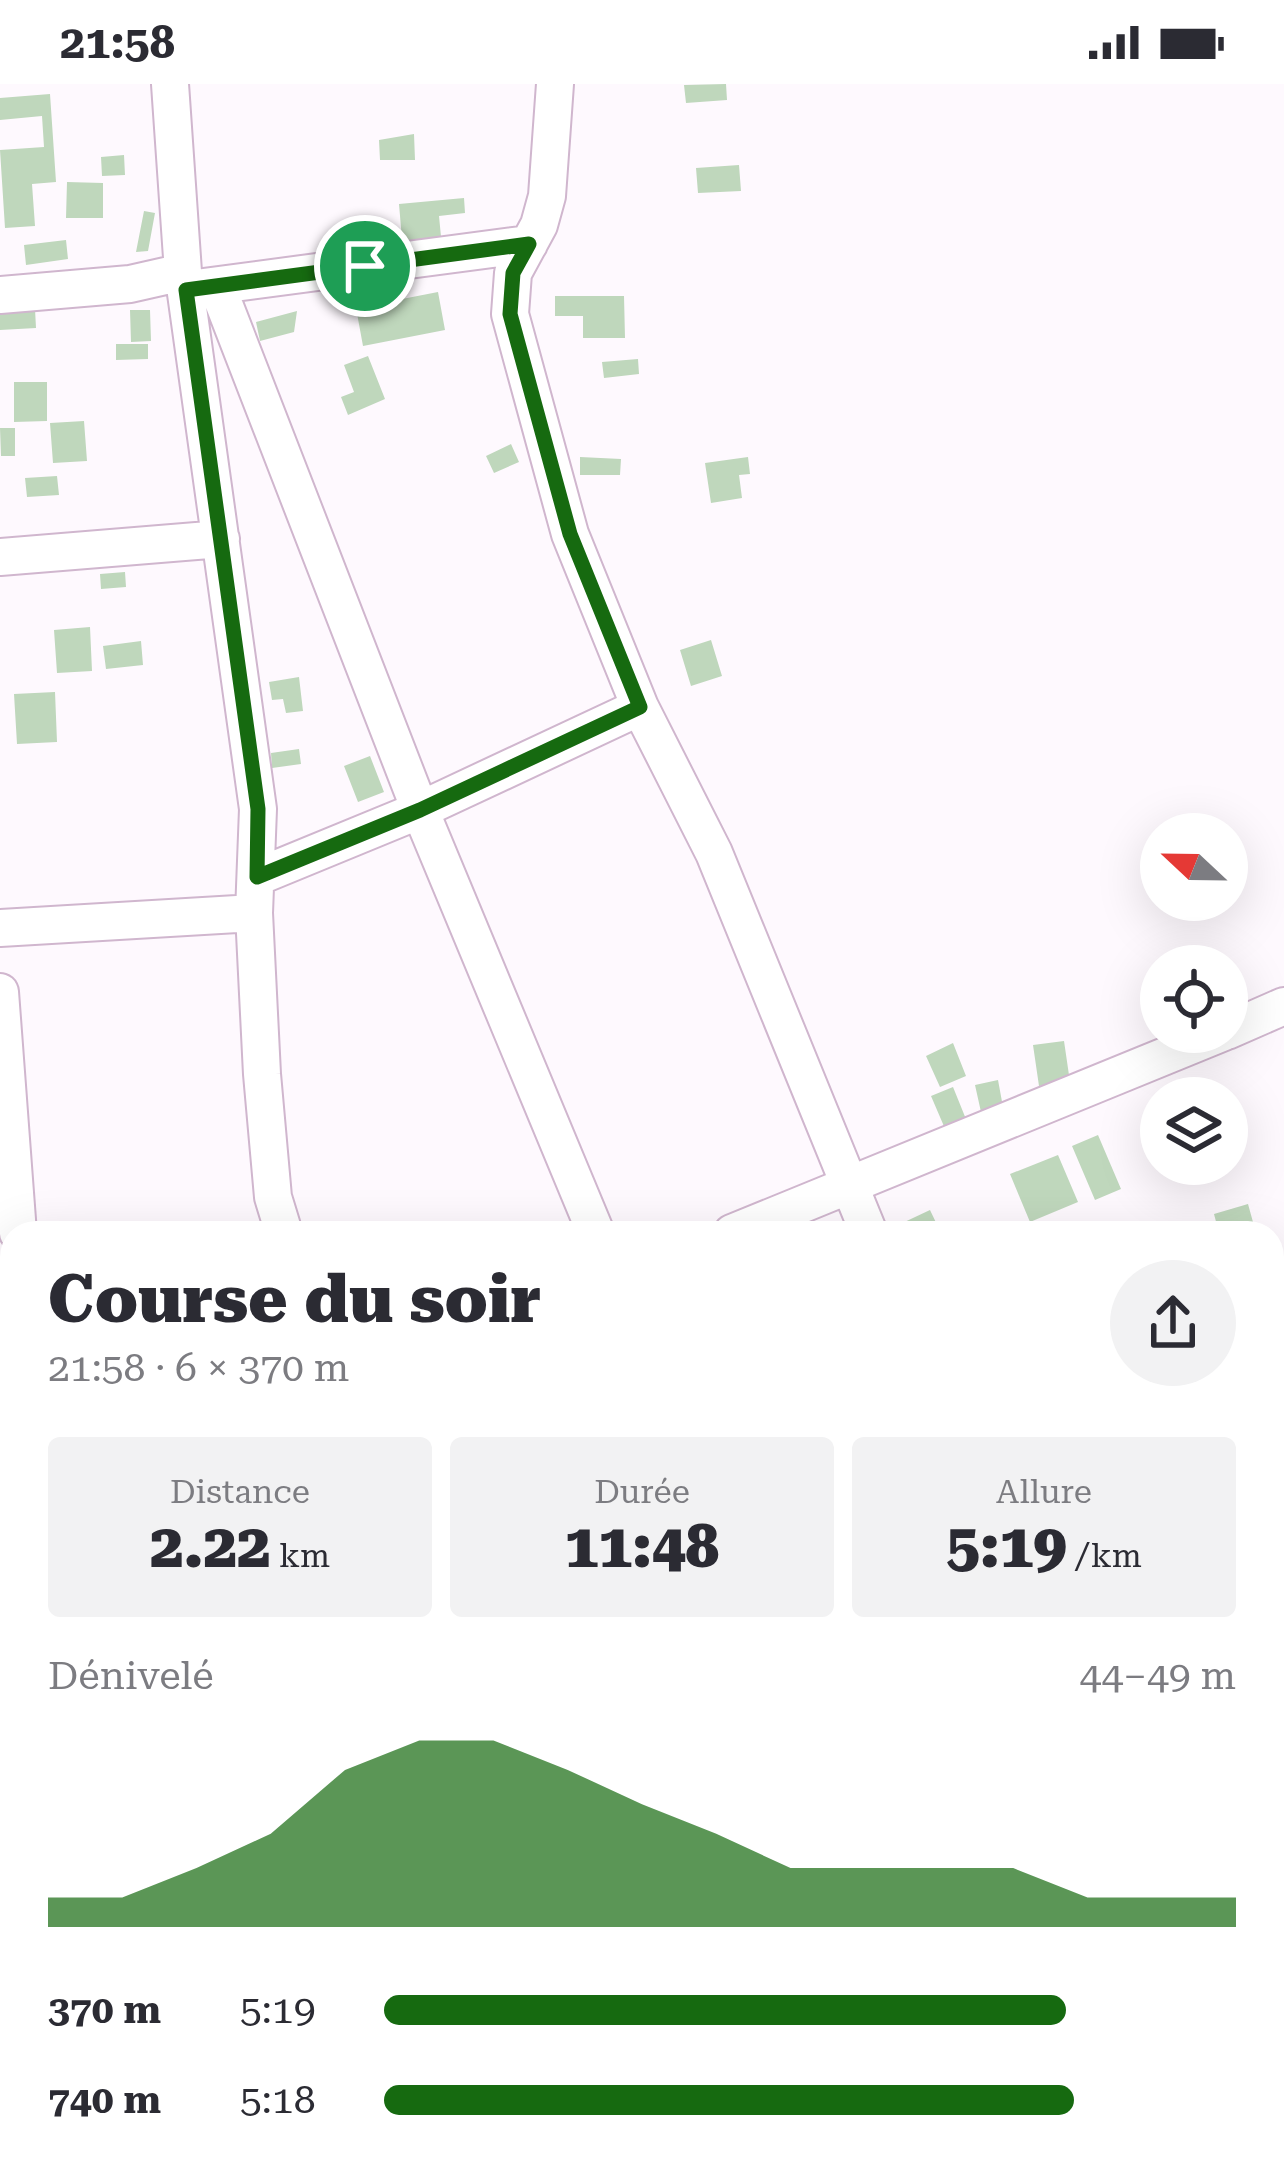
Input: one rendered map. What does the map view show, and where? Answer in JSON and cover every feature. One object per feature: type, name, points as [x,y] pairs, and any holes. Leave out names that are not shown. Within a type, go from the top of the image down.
[{"type":"street","points":[[170,84],[196,283],[221,539],[258,809],[255,895],[268,1135],[281,1221]]},
{"type":"street","points":[[554,84],[547,196],[539,225],[513,273],[510,314],[570,534],[640,707],[714,853],[864,1221]]},
{"type":"street","points":[[0,295],[196,283],[529,244]]},
{"type":"street","points":[[196,283],[591,1221]]},
{"type":"street","points":[[0,556],[221,539]]},
{"type":"street","points":[[0,928],[255,895],[420,810],[640,707]]},
{"type":"street","points":[[0,992],[17,1221]]},
{"type":"street","points":[[1248,1022],[1284,1006]]},
{"type":"street","points":[[759,1221],[1171,1053]]},
{"type":"building","points":[[726,84],[727,100],[686,103],[684,85]]},
{"type":"building","points":[[50,94],[56,182],[32,184],[35,226],[5,228],[0,150],[44,147],[42,116],[0,120],[0,98]]},
{"type":"building","points":[[414,134],[415,160],[380,160],[379,140]]},
{"type":"building","points":[[124,155],[125,175],[102,176],[101,157]]},
{"type":"building","points":[[739,165],[741,191],[698,193],[696,168]]},
{"type":"building","points":[[67,182],[103,183],[103,218],[66,218]]},
{"type":"building","points":[[464,198],[465,213],[439,216],[442,247],[403,251],[399,204]]},
{"type":"building","points":[[144,211],[155,213],[148,251],[136,252]]},
{"type":"building","points":[[66,240],[68,259],[26,265],[24,245]]},
{"type":"building","points":[[438,292],[445,330],[363,346],[356,308]]},
{"type":"building","points":[[555,296],[624,296],[625,338],[583,338],[583,316],[555,316]]},
{"type":"building","points":[[35,309],[36,328],[0,330],[0,311]]},
{"type":"building","points":[[130,310],[150,310],[151,341],[131,342]]},
{"type":"building","points":[[297,311],[294,332],[260,341],[256,322]]},
{"type":"building","points":[[116,344],[148,344],[148,359],[116,360]]},
{"type":"building","points":[[368,356],[385,399],[348,415],[341,397],[354,392],[344,365]]},
{"type":"building","points":[[638,359],[639,374],[604,378],[602,362]]},
{"type":"building","points":[[14,382],[47,382],[47,421],[14,422]]},
{"type":"building","points":[[84,421],[87,461],[53,463],[50,423]]},
{"type":"building","points":[[0,428],[15,428],[15,456],[1,456]]},
{"type":"building","points":[[511,444],[519,462],[494,473],[486,456]]},
{"type":"building","points":[[580,457],[621,459],[620,475],[580,475]]},
{"type":"building","points":[[748,457],[750,474],[739,475],[742,498],[711,503],[705,463]]},
{"type":"building","points":[[57,476],[59,495],[27,497],[25,478]]},
{"type":"building","points":[[125,572],[126,587],[101,589],[100,574]]},
{"type":"building","points":[[90,627],[92,671],[57,673],[54,630]]},
{"type":"building","points":[[711,640],[722,676],[691,686],[680,650]]},
{"type":"building","points":[[141,641],[143,665],[106,669],[103,646]]},
{"type":"building","points":[[299,677],[303,711],[286,713],[283,699],[272,700],[269,682]]},
{"type":"building","points":[[55,692],[57,742],[17,744],[14,694]]},
{"type":"building","points":[[299,749],[301,764],[272,768],[271,753]]},
{"type":"building","points":[[370,756],[384,792],[358,802],[344,766]]},
{"type":"building","points":[[1064,1041],[1070,1082],[1039,1086],[1033,1045]]},
{"type":"building","points":[[953,1043],[966,1076],[940,1087],[926,1056]]},
{"type":"building","points":[[998,1080],[1003,1107],[981,1112],[975,1085]]},
{"type":"building","points":[[953,1087],[970,1129],[949,1138],[931,1096]]},
{"type":"building","points":[[1098,1135],[1121,1189],[1095,1200],[1072,1146]]},
{"type":"building","points":[[1058,1155],[1078,1202],[1030,1221],[1010,1174]]},
{"type":"building","points":[[1248,1204],[1253,1221],[1216,1221],[1214,1214]]},
{"type":"building","points":[[930,1210],[935,1221],[907,1221]]},
{"type":"route","points":[[529,244],[513,273],[510,314],[570,534],[640,707],[420,810],[257,877],[258,809],[186,290],[365,266],[529,244]]}]
